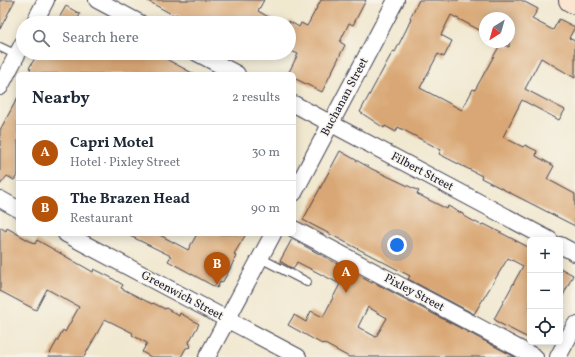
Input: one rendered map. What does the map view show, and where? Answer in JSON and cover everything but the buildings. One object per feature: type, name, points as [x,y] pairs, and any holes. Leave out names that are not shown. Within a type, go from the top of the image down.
[{"type":"street","points":[[38,16],[46,0]]},
{"type":"street","points":[[97,0],[127,16]]},
{"type":"street","name":"Buchanan Street","points":[[296,189],[396,0]]},
{"type":"street","points":[[570,0],[575,3]]},
{"type":"street","points":[[0,87],[16,57]]},
{"type":"street","points":[[210,60],[233,72]]},
{"type":"street","name":"Filbert Street","points":[[296,105],[544,237]]},
{"type":"street","points":[[0,199],[16,208]]},
{"type":"street","name":"Pixley Street","points":[[296,231],[535,357]]},
{"type":"street","name":"Greenwich Street","points":[[70,236],[298,357]]},
{"type":"street","points":[[207,357],[271,236]]},
{"type":"street","points":[[563,247],[575,253]]},
{"type":"street","points":[[558,357],[575,325]]},
{"type":"lane","points":[[0,47],[16,49]]},
{"type":"lane","points":[[260,258],[307,282]]},
{"type":"place","name":"The Brazen Head","points":[[217,285]]},
{"type":"place","name":"Capri Motel","points":[[346,293]]}]
